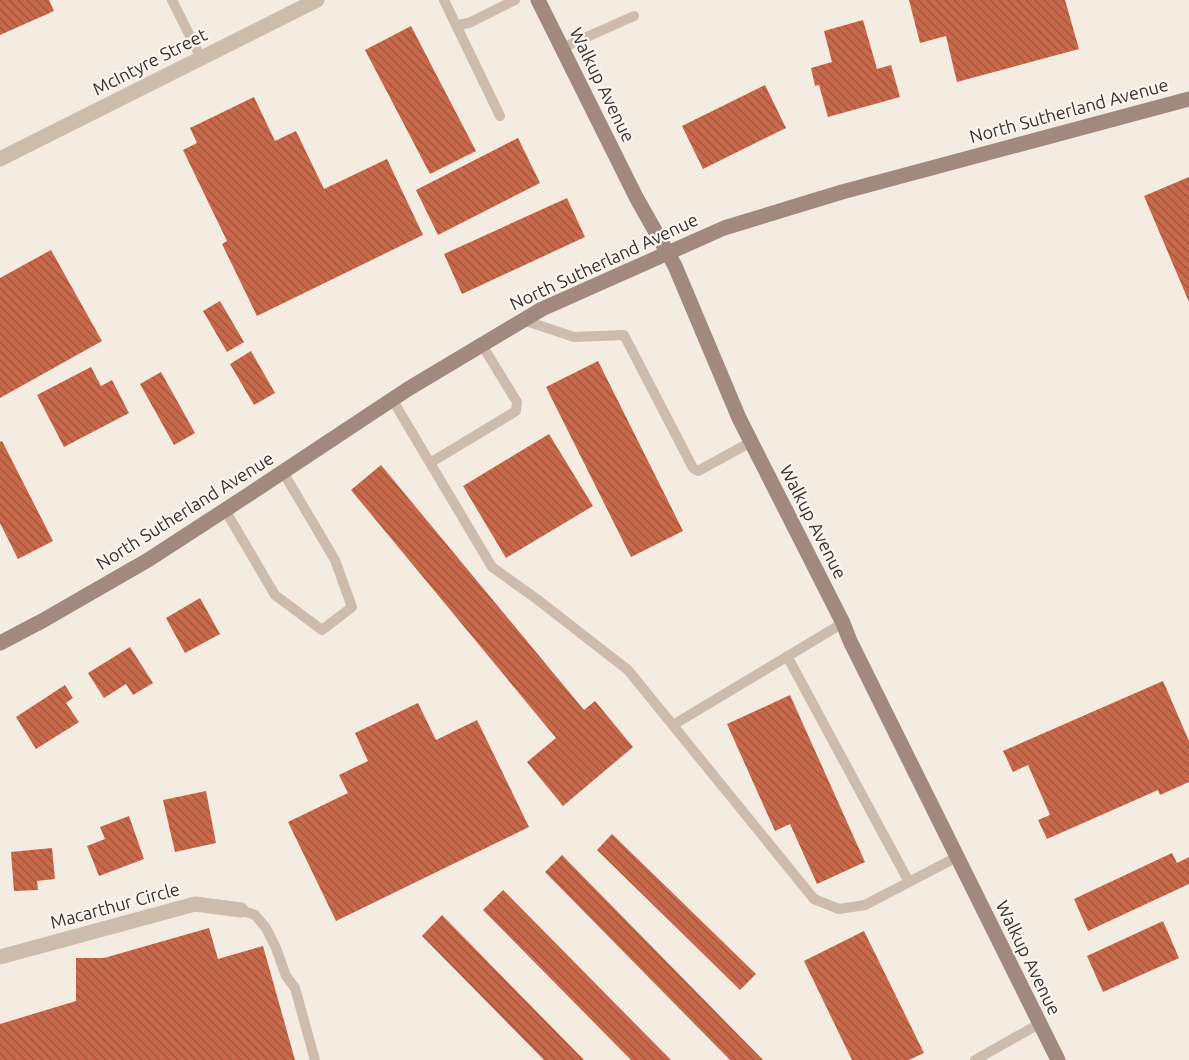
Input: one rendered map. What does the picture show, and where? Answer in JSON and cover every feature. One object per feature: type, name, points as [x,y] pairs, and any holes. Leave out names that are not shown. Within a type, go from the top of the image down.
[{"type":"street","name":"McIntyre Street","points":[[0,159],[317,0]]},
{"type":"street","name":"Walkup Avenue","points":[[538,0],[636,197],[675,266],[739,418],[843,622],[850,641],[1058,1060]]},
{"type":"street","name":"North Sutherland Avenue","points":[[0,643],[148,560],[392,399],[542,309],[724,228],[842,192],[1189,99]]},
{"type":"street","name":"Macarthur Circle","points":[[0,957],[195,904],[241,910]]},
{"type":"lane","points":[[172,0],[201,58]]},
{"type":"lane","points":[[444,0],[500,116]]},
{"type":"lane","points":[[456,24],[469,22],[515,0]]},
{"type":"lane","points":[[562,48],[634,16]]},
{"type":"lane","points":[[524,320],[574,337],[624,335],[695,470],[698,471],[751,442]]},
{"type":"lane","points":[[430,463],[516,411],[517,402],[482,345]]},
{"type":"lane","points":[[392,399],[492,567],[628,670],[814,899],[839,909],[865,905],[957,857]]},
{"type":"lane","points":[[225,510],[275,595],[322,630],[352,607],[335,560],[283,472]]},
{"type":"lane","points":[[673,725],[843,622]]},
{"type":"lane","points":[[787,656],[909,882]]},
{"type":"lane","points":[[241,910],[255,915],[266,928],[286,976],[295,988],[315,1060]]},
{"type":"lane","points":[[975,1060],[1040,1024]]},
{"type":"building","points":[[0,0],[49,0],[54,11],[0,35]]},
{"type":"building","points":[[909,0],[1065,0],[1079,49],[957,82],[946,36],[920,43]]},
{"type":"building","points":[[863,20],[877,69],[891,65],[900,97],[828,117],[819,85],[815,86],[811,68],[832,62],[824,31]]},
{"type":"building","points":[[411,26],[476,151],[430,174],[365,50]]},
{"type":"building","points":[[765,85],[786,128],[703,169],[682,126]]},
{"type":"building","points":[[254,97],[275,141],[296,131],[324,189],[387,159],[423,235],[257,316],[222,244],[227,241],[183,150],[197,143],[190,128]]},
{"type":"building","points":[[518,138],[540,183],[438,235],[416,190]]},
{"type":"building","points":[[1189,177],[1189,302],[1144,196]]},
{"type":"building","points":[[567,198],[585,237],[462,294],[444,254]]},
{"type":"building","points":[[51,250],[102,341],[0,398],[0,278]]},
{"type":"building","points":[[220,301],[244,342],[227,352],[203,311]]},
{"type":"building","points":[[251,351],[275,393],[254,405],[230,364]]},
{"type":"building","points":[[598,361],[683,531],[631,557],[546,387]]},
{"type":"building","points":[[91,367],[101,386],[112,380],[129,413],[64,447],[37,395]]},
{"type":"building","points":[[161,372],[195,433],[174,445],[140,384]]},
{"type":"building","points":[[549,434],[593,506],[506,558],[463,486]]},
{"type":"building","points":[[2,441],[53,541],[18,559],[0,523],[0,442]]},
{"type":"building","points":[[381,465],[584,710],[595,701],[633,747],[563,806],[527,762],[556,738],[351,490]]},
{"type":"building","points":[[200,598],[220,634],[185,653],[166,618]]},
{"type":"building","points":[[130,647],[153,683],[133,695],[126,684],[104,698],[88,673]]},
{"type":"building","points":[[1163,681],[1189,741],[1189,782],[1160,795],[1158,790],[1047,839],[1038,820],[1050,815],[1028,765],[1013,772],[1003,751]]},
{"type":"building","points":[[65,685],[73,698],[66,703],[79,722],[36,749],[16,717]]},
{"type":"building","points":[[790,695],[865,862],[817,884],[790,824],[775,831],[727,724]]},
{"type":"building","points":[[418,703],[436,740],[477,720],[529,827],[336,921],[288,822],[348,793],[339,775],[368,761],[355,733]]},
{"type":"building","points":[[206,791],[216,843],[175,852],[163,800]]},
{"type":"building","points":[[129,816],[144,859],[99,876],[87,846],[105,839],[100,827]]},
{"type":"building","points":[[612,834],[756,974],[740,990],[597,850]]},
{"type":"building","points":[[52,848],[55,879],[37,881],[38,890],[14,891],[11,852]]},
{"type":"building","points":[[1172,853],[1177,863],[1189,857],[1189,884],[1088,931],[1074,899]]},
{"type":"building","points":[[562,855],[763,1060],[730,1060],[545,872]]},
{"type":"building","points":[[503,890],[671,1060],[631,1060],[483,910]]},
{"type":"building","points":[[442,915],[584,1060],[544,1060],[422,936]]},
{"type":"building","points":[[1163,921],[1179,958],[1103,992],[1087,956]]},
{"type":"building","points":[[209,928],[218,959],[263,946],[295,1060],[0,1060],[0,1024],[76,1001],[76,958],[104,958]]},
{"type":"building","points":[[864,931],[924,1053],[909,1060],[852,1060],[804,961]]}]
